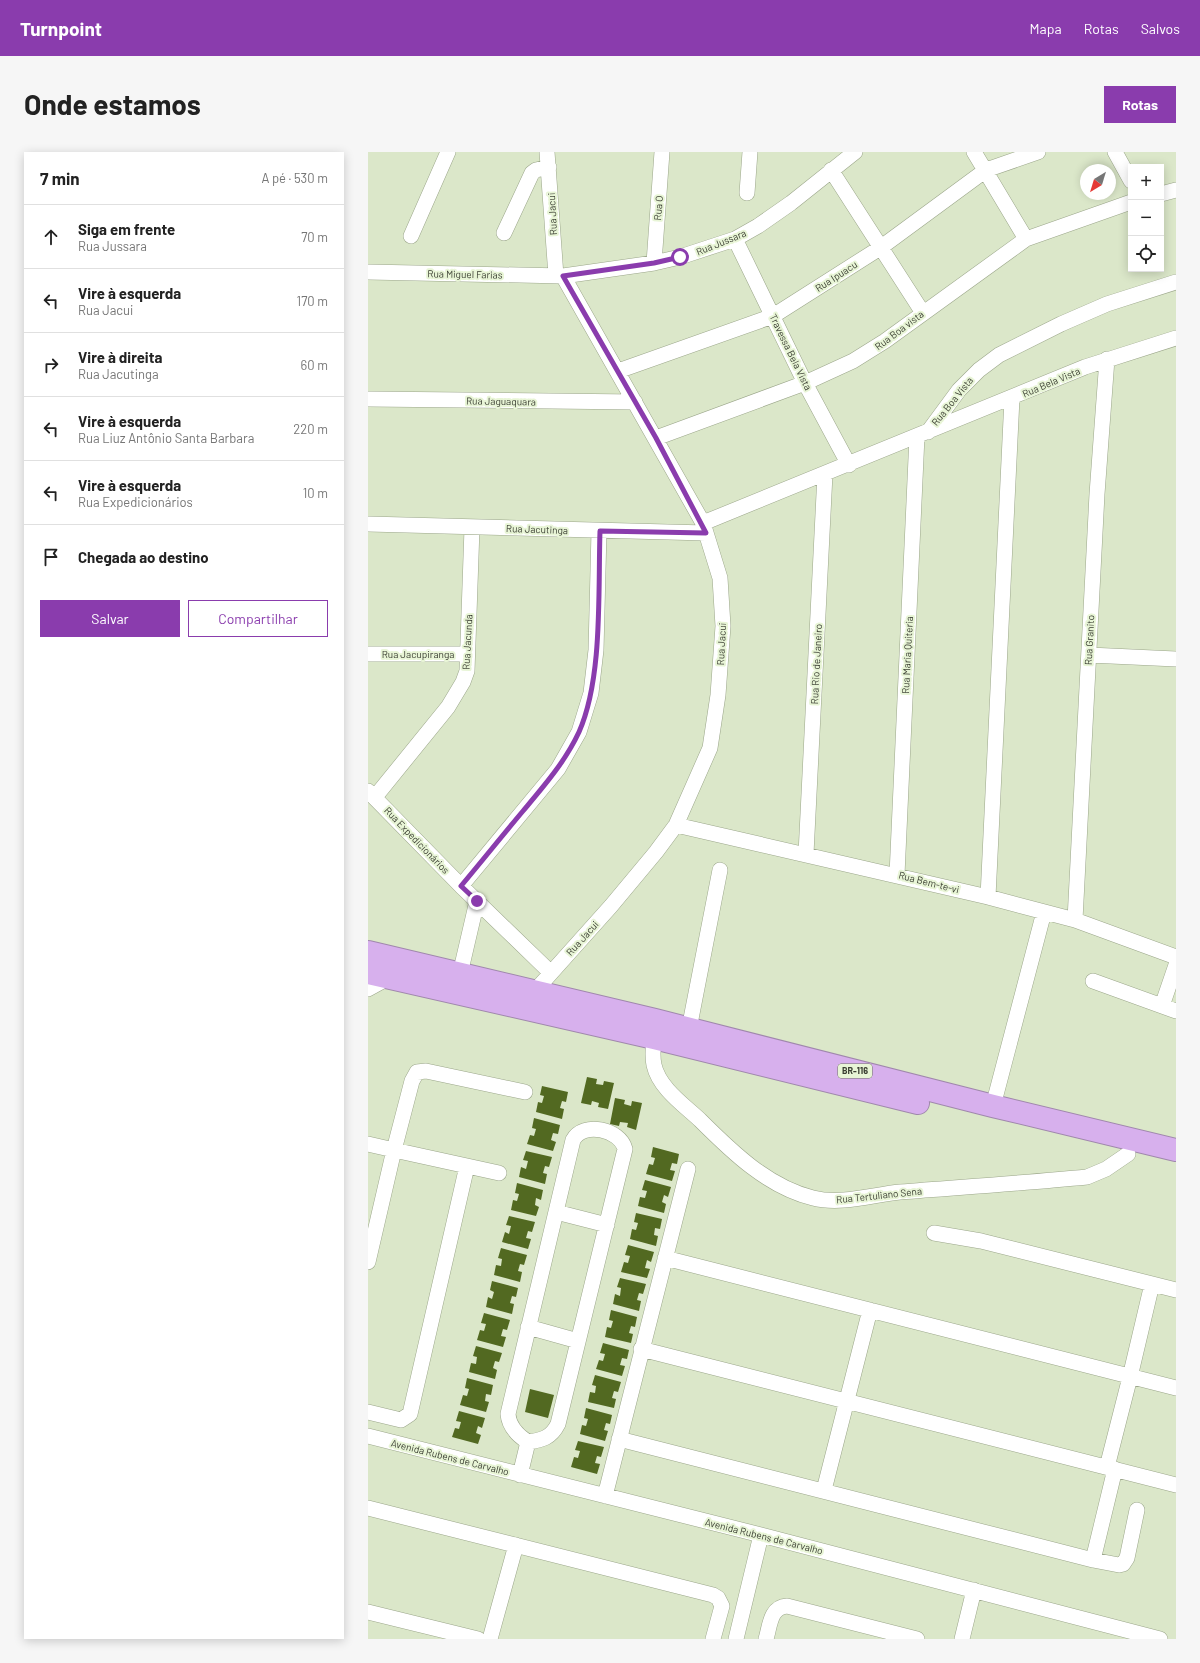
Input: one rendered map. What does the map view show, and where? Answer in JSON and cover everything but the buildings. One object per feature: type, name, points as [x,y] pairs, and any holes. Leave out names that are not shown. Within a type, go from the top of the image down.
[{"type":"highway","points":[[368,952],[383,970],[1128,1154],[1176,1164]]},
{"type":"highway","points":[[383,970],[460,974],[534,992]]},
{"type":"highway","name":"BR-116","points":[[534,992],[1176,1150]]},
{"type":"street","points":[[411,236],[448,152]]},
{"type":"street","name":"Rua O","points":[[654,263],[662,152]]},
{"type":"street","points":[[747,193],[750,152]]},
{"type":"street","name":"Rua Jussara","points":[[559,276],[654,263],[704,250],[735,239],[758,226],[791,203],[855,152]]},
{"type":"street","points":[[974,152],[1026,239]]},
{"type":"street","name":"Rua Ipuacu","points":[[618,371],[773,316],[880,248],[986,170],[1038,152]]},
{"type":"street","points":[[1115,152],[1128,176]]},
{"type":"street","points":[[504,233],[532,173],[548,159]]},
{"type":"street","name":"Rua Jacui","points":[[534,992],[636,876],[676,825],[710,748],[718,695],[723,626],[720,578],[704,528],[618,371],[559,276],[548,159]]},
{"type":"street","points":[[831,170],[880,248],[923,312]]},
{"type":"street","points":[[1164,193],[1176,190]]},
{"type":"street","name":"Rua Boa vista","points":[[656,438],[805,383],[869,352],[1026,239],[1128,203]]},
{"type":"street","name":"Travessa Bela Vista","points":[[735,239],[805,383],[848,465]]},
{"type":"street","name":"Rua Miguel Farias","points":[[368,272],[559,276]]},
{"type":"street","name":"Rua Boa Vista","points":[[922,434],[959,390],[979,370],[999,355],[1060,324],[1107,304],[1176,282]]},
{"type":"street","name":"Rua Bela Vista","points":[[922,434],[1085,367],[1176,338]]},
{"type":"street","name":"Rua Granito","points":[[1075,920],[1097,502],[1108,360]]},
{"type":"street","points":[[988,897],[1012,398]]},
{"type":"street","name":"Rua Jaguaquara","points":[[368,399],[635,402]]},
{"type":"street","points":[[704,528],[825,474],[922,434]]},
{"type":"street","name":"Rua Maria Quiteria","points":[[897,875],[922,434]]},
{"type":"street","name":"Rua Rio de Janeiro","points":[[806,854],[825,474]]},
{"type":"street","name":"Rua Jacutinga","points":[[368,524],[600,531],[704,528]]},
{"type":"street","name":"Rua Jacunda","points":[[372,794],[448,707],[463,682],[467,671],[472,528]]},
{"type":"street","points":[[461,886],[558,769],[579,732],[591,692],[596,650],[600,531]]},
{"type":"street","name":"Rua Jacupiranga","points":[[368,654],[467,654]]},
{"type":"street","points":[[1089,655],[1176,659]]},
{"type":"street","name":"Rua Expedicionários","points":[[372,794],[461,886],[551,973]]},
{"type":"street","name":"Rua Bem-te-vi","points":[[676,825],[988,897],[1075,920],[1176,957]]},
{"type":"street","points":[[689,1029],[720,870]]},
{"type":"street","points":[[460,974],[477,901]]},
{"type":"street","points":[[993,1106],[1044,912]]},
{"type":"street","points":[[1093,981],[1169,1009],[1176,965]]},
{"type":"street","points":[[368,989],[383,970]]},
{"type":"street","name":"Rua Tertuliano Sena","points":[[654,1038],[654,1066],[658,1076],[668,1090],[740,1158],[796,1193],[814,1198],[830,1200],[850,1199],[898,1193],[1087,1177],[1106,1169],[1128,1154]]},
{"type":"street","points":[[368,1262],[394,1150],[412,1081],[416,1074],[420,1071],[525,1092]]},
{"type":"street","points":[[584,1130],[604,1131],[618,1138],[625,1149],[607,1225],[558,1424],[555,1431],[546,1438],[528,1442],[515,1432],[511,1426],[508,1414],[556,1212],[575,1136],[584,1130]]},
{"type":"street","points":[[368,1144],[499,1172]]},
{"type":"street","points":[[368,1412],[401,1420],[410,1414],[467,1166]]},
{"type":"street","points":[[605,1496],[688,1168]]},
{"type":"street","points":[[556,1212],[607,1225]]},
{"type":"street","points":[[934,1233],[981,1241],[1176,1290]]},
{"type":"street","points":[[665,1258],[1176,1388]]},
{"type":"street","points":[[1093,1560],[1130,1377],[1152,1284]]},
{"type":"street","points":[[824,1490],[870,1310]]},
{"type":"street","points":[[528,1327],[578,1341]]},
{"type":"street","points":[[642,1349],[1176,1485]]},
{"type":"street","name":"Avenida Rubens de Carvalho","points":[[368,1436],[974,1590],[1139,1637],[1160,1639]]},
{"type":"street","points":[[619,1439],[824,1490],[1093,1560],[1119,1565],[1123,1564],[1127,1558],[1137,1510]]},
{"type":"street","points":[[520,1475],[528,1442]]},
{"type":"street","points":[[368,1508],[713,1596],[718,1598],[722,1606],[712,1639]]},
{"type":"street","points":[[736,1639],[761,1535]]},
{"type":"street","points":[[490,1639],[516,1545]]},
{"type":"street","points":[[962,1639],[974,1590]]},
{"type":"street","points":[[766,1639],[773,1613],[782,1607],[865,1633],[917,1639]]},
{"type":"street","points":[[368,1612],[478,1639]]},
{"type":"route","points":[[477,901],[461,886],[558,769],[579,732],[586,713],[591,692],[596,650],[600,531],[706,533],[703,524],[656,438],[563,276],[654,263],[680,257]]}]
